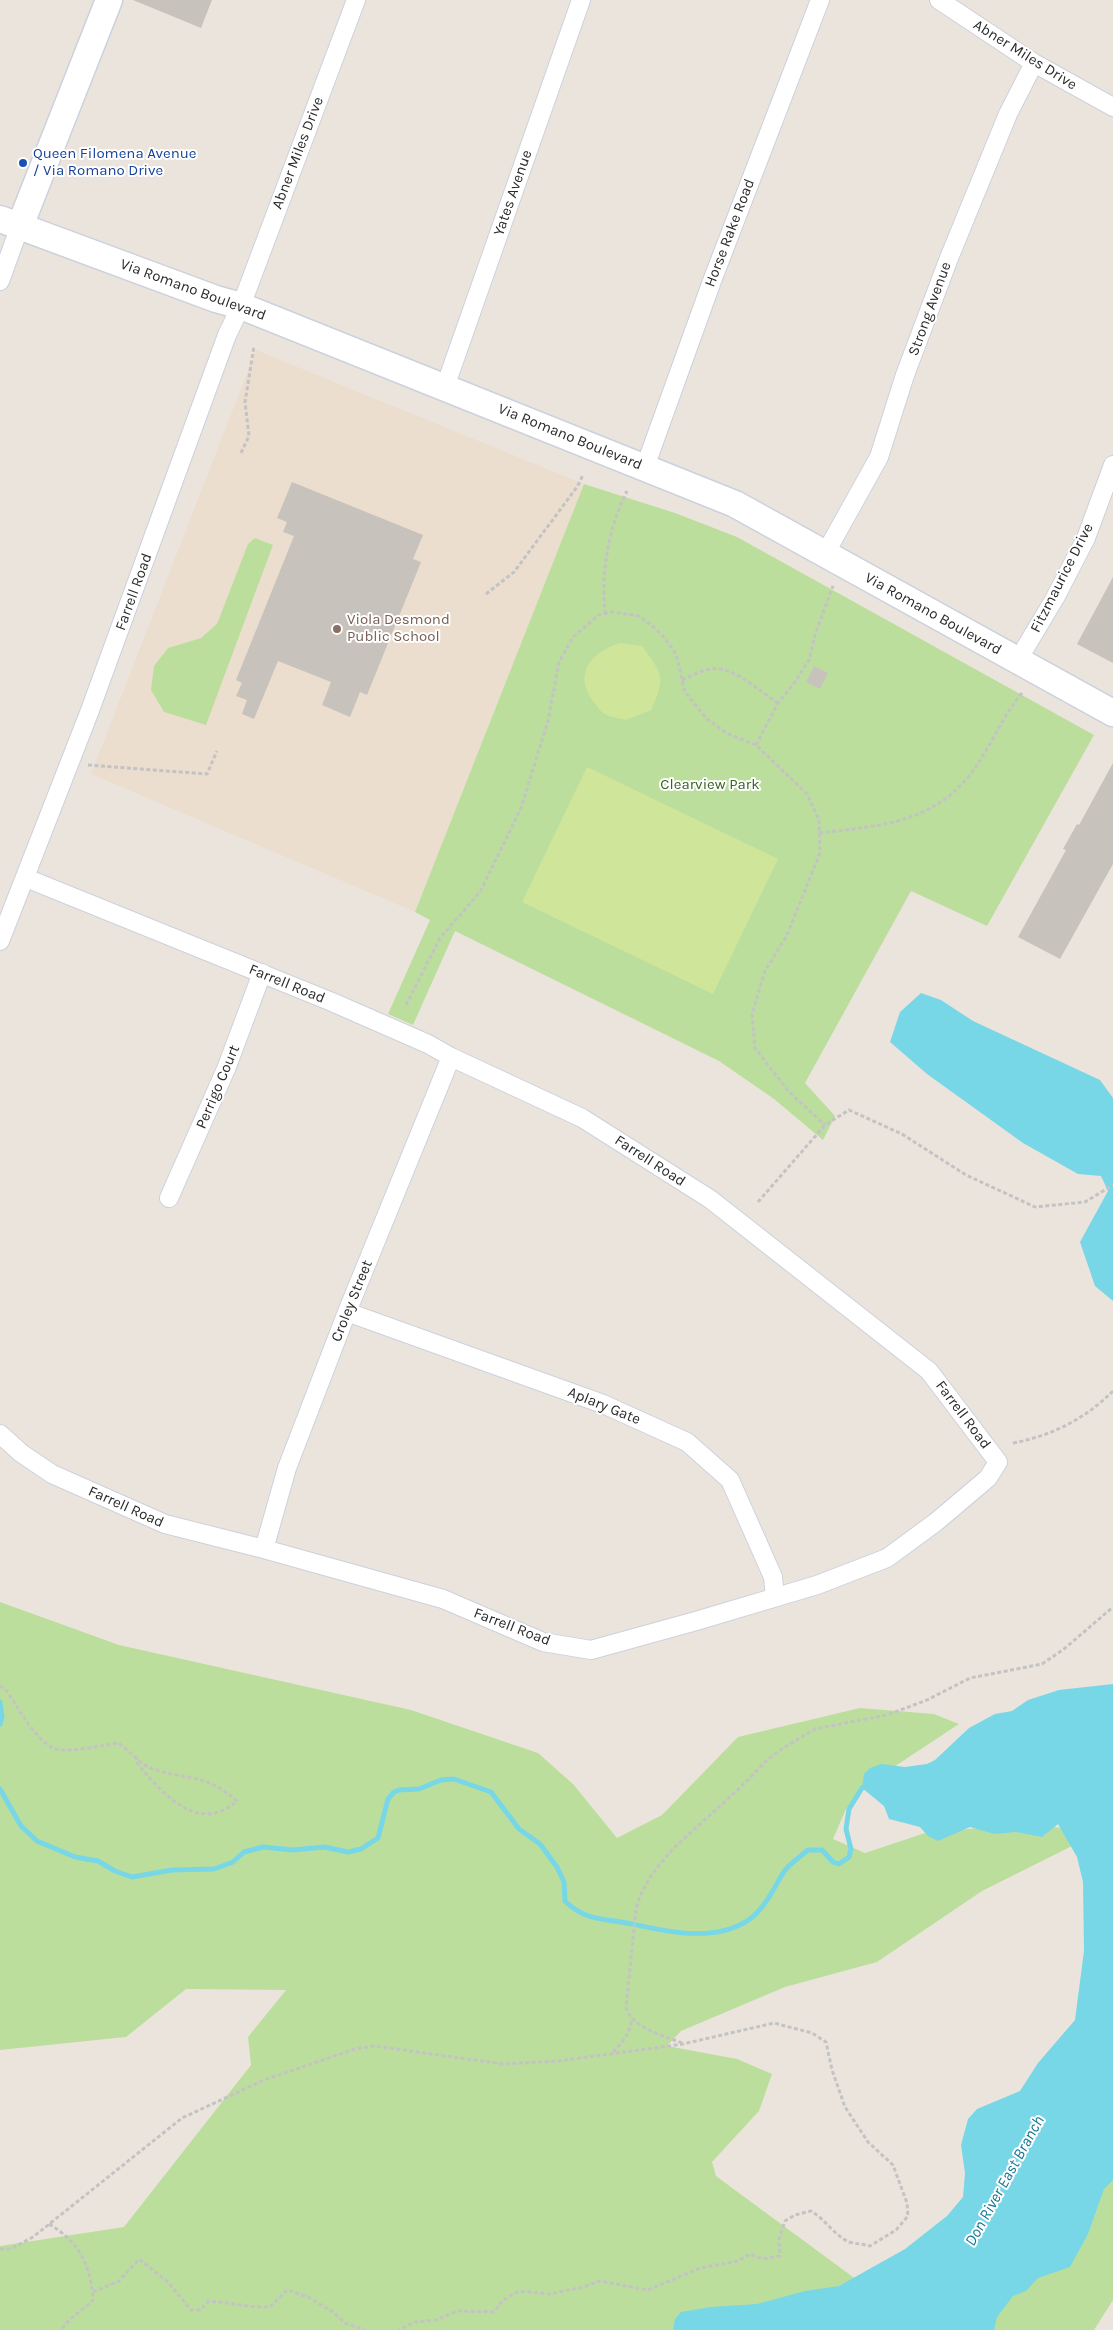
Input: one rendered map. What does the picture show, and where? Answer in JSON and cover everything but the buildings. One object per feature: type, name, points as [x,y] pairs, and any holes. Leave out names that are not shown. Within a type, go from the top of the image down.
[{"type":"street","points":[[0,280],[10,222],[109,0]]},
{"type":"street","name":"Abner Miles Drive","points":[[241,306],[356,0]]},
{"type":"street","name":"Yates Avenue","points":[[445,387],[581,0]]},
{"type":"street","name":"Horse Rake Road","points":[[645,467],[712,281],[820,0]]},
{"type":"street","name":"Abner Miles Drive","points":[[939,0],[1034,63],[1113,107]]},
{"type":"street","name":"Strong Avenue","points":[[825,554],[879,457],[905,375],[948,258],[1008,114],[1034,63]]},
{"type":"street","name":"Via Romano Boulevard","points":[[10,222],[216,299],[241,306],[734,504],[1113,713]]},
{"type":"street","name":"Farrell Road","points":[[0,941],[89,713],[227,335],[241,306]]},
{"type":"street","name":"Fitzmaurice Drive","points":[[1018,660],[1055,598],[1086,538],[1113,465]]},
{"type":"street","name":"Farrell Road","points":[[0,1434],[21,1453],[52,1474],[166,1524],[443,1599],[544,1642],[591,1650],[696,1622],[775,1596],[817,1585],[887,1558],[936,1522],[988,1478],[998,1462],[929,1371],[710,1199],[582,1118],[451,1057],[428,1044],[332,1002],[26,878]]},
{"type":"street","name":"Perrigo Court","points":[[169,1198],[226,1069],[262,974]]},
{"type":"street","name":"Croley Street","points":[[264,1549],[287,1468],[347,1312],[451,1057]]},
{"type":"street","name":"Aplary Gate","points":[[347,1312],[603,1404],[687,1442],[730,1480],[773,1577],[775,1596]]},
{"type":"path","points":[[240,453],[250,436],[246,402],[254,346]]},
{"type":"path","points":[[486,594],[514,572],[577,487],[583,475]]},
{"type":"path","points":[[605,614],[603,590],[608,547],[617,511],[628,491]]},
{"type":"path","points":[[756,745],[778,703],[795,682],[809,660],[815,635],[833,586]]},
{"type":"path","points":[[406,1005],[440,938],[480,892],[521,808],[548,721],[560,662],[573,637],[599,615],[612,612],[639,616],[664,637],[676,654],[685,692],[707,719],[728,734],[756,745],[807,794],[819,820],[820,853],[787,936],[764,971],[752,1014],[755,1048],[789,1092],[825,1125]]},
{"type":"path","points":[[682,680],[704,670],[720,668],[731,672],[778,703]]},
{"type":"path","points":[[819,833],[861,828],[911,818],[940,803],[969,776],[1012,704],[1023,692]]},
{"type":"path","points":[[88,765],[207,774],[217,751]]},
{"type":"path","points":[[758,1202],[825,1125],[849,1110],[902,1134],[966,1175],[1035,1207],[1085,1202],[1113,1185]]},
{"type":"path","points":[[1013,1443],[1029,1440],[1067,1426],[1102,1402],[1113,1392]]},
{"type":"path","points":[[683,2044],[643,2026],[628,2014],[626,2007],[633,1936],[640,1893],[651,1875],[672,1849],[767,1760],[815,1729],[887,1715],[907,1709],[970,1678],[1042,1664],[1064,1649],[1113,1607]]},
{"type":"path","points":[[0,1686],[7,1691],[41,1738],[54,1748],[72,1749],[118,1742],[137,1757],[147,1766],[162,1772],[204,1781],[221,1789],[237,1801],[220,1812],[204,1816],[183,1807],[152,1780],[136,1762],[137,1757]]},
{"type":"path","points":[[612,2052],[624,2040],[630,2028],[632,2017]]},
{"type":"path","points":[[0,2249],[11,2249],[33,2237],[182,2118],[264,2080],[355,2049],[374,2046],[503,2064],[559,2060],[683,2044],[774,2023],[812,2033],[826,2042],[832,2070],[845,2107],[868,2142],[893,2165],[907,2203],[908,2216],[896,2230],[870,2246],[849,2242],[834,2232],[823,2218],[811,2211],[795,2215],[785,2221],[779,2239],[780,2256],[763,2259],[750,2254],[738,2261],[700,2268],[648,2290],[599,2281],[584,2287],[549,2294],[519,2291],[502,2302],[494,2312],[457,2311],[436,2320],[415,2322],[399,2330]]},
{"type":"path","points":[[49,2224],[73,2241],[84,2257],[93,2300],[84,2310],[64,2324],[62,2330]]},
{"type":"path","points":[[92,2292],[119,2281],[139,2259],[168,2282],[191,2310],[200,2310],[209,2301],[230,2302],[249,2307],[270,2307],[287,2290],[308,2298],[333,2312],[345,2323],[365,2330]]},
{"type":"shaded area","name":"Viola Desmond Public School","points":[[256,350],[584,484],[415,912],[91,774]]},
{"type":"green space","name":"Clearview Park","points":[[584,484],[675,513],[737,537],[1094,735],[987,926],[911,891],[805,1083],[835,1116],[823,1140],[774,1099],[719,1061],[455,931],[413,1025],[388,1014],[430,920],[415,912]]},
{"type":"green space","points":[[255,538],[273,545],[206,725],[164,712],[151,690],[154,666],[168,648],[201,638],[217,624],[248,544]]},
{"type":"green space","points":[[620,643],[642,646],[660,676],[659,690],[651,710],[626,720],[608,716],[602,712],[587,691],[585,681],[585,672],[588,664],[594,657]]},
{"type":"green space","points":[[587,767],[778,859],[713,994],[522,902]]},
{"type":"green space","points":[[0,1602],[119,1645],[411,1710],[538,1753],[573,1784],[617,1838],[662,1815],[738,1737],[860,1708],[934,1714],[959,1724],[868,1784],[846,1809],[833,1839],[865,1853],[925,1833],[1023,1824],[1063,1828],[1076,1844],[982,1891],[877,1962],[785,1987],[681,2031],[667,2046],[737,2059],[772,2074],[759,2111],[712,2162],[716,2176],[857,2280],[773,2308],[723,2312],[672,2330],[0,2330],[0,2246],[124,2227],[251,2065],[248,2037],[286,1990],[186,1989],[126,2037],[0,2050]]},
{"type":"green space","points":[[1113,2110],[1113,2300],[1094,2330],[957,2330]]},
{"type":"water","points":[[921,993],[941,1000],[973,1021],[1100,1080],[1113,1098],[1113,1301],[1095,1286],[1080,1242],[1108,1191],[1101,1176],[1078,1174],[1023,1143],[927,1074],[890,1042],[900,1012]]},
{"type":"water","name":"Don River East Branch","points":[[1113,1684],[1113,2180],[1104,2189],[1088,2234],[1070,2267],[1038,2278],[1026,2291],[1013,2296],[997,2317],[994,2330],[673,2330],[675,2319],[681,2312],[711,2307],[757,2304],[805,2291],[839,2286],[905,2249],[947,2216],[963,2197],[965,2173],[961,2145],[968,2119],[977,2109],[1020,2091],[1038,2063],[1075,2020],[1084,1951],[1083,1882],[1077,1857],[1058,1824],[1042,1837],[1016,1832],[994,1834],[970,1827],[938,1841],[928,1836],[920,1827],[889,1819],[884,1806],[862,1788],[864,1774],[870,1768],[881,1764],[905,1767],[927,1764],[935,1760],[969,1728],[995,1714],[1012,1711],[1028,1700],[1059,1690]]},
{"type":"waterway","points":[[0,1702],[2,1717],[0,1724]]},
{"type":"waterway","points":[[0,1789],[21,1826],[37,1841],[75,1857],[98,1861],[115,1871],[132,1877],[172,1870],[214,1869],[233,1862],[244,1852],[263,1847],[293,1850],[324,1847],[348,1852],[361,1849],[378,1838],[388,1799],[394,1792],[419,1789],[441,1780],[454,1779],[491,1792],[519,1829],[540,1844],[557,1867],[564,1882],[565,1901],[573,1908],[596,1918],[692,1934],[722,1931],[750,1919],[765,1904],[785,1870],[808,1850],[822,1850],[833,1862],[839,1864],[849,1857],[851,1849],[846,1829],[849,1809],[862,1788]]},
{"type":"place","name":"Queen Filomena Avenue / Via Romano Drive","points":[[23,163]]},
{"type":"place","name":"Viola Desmond Public School","points":[[337,629]]}]
